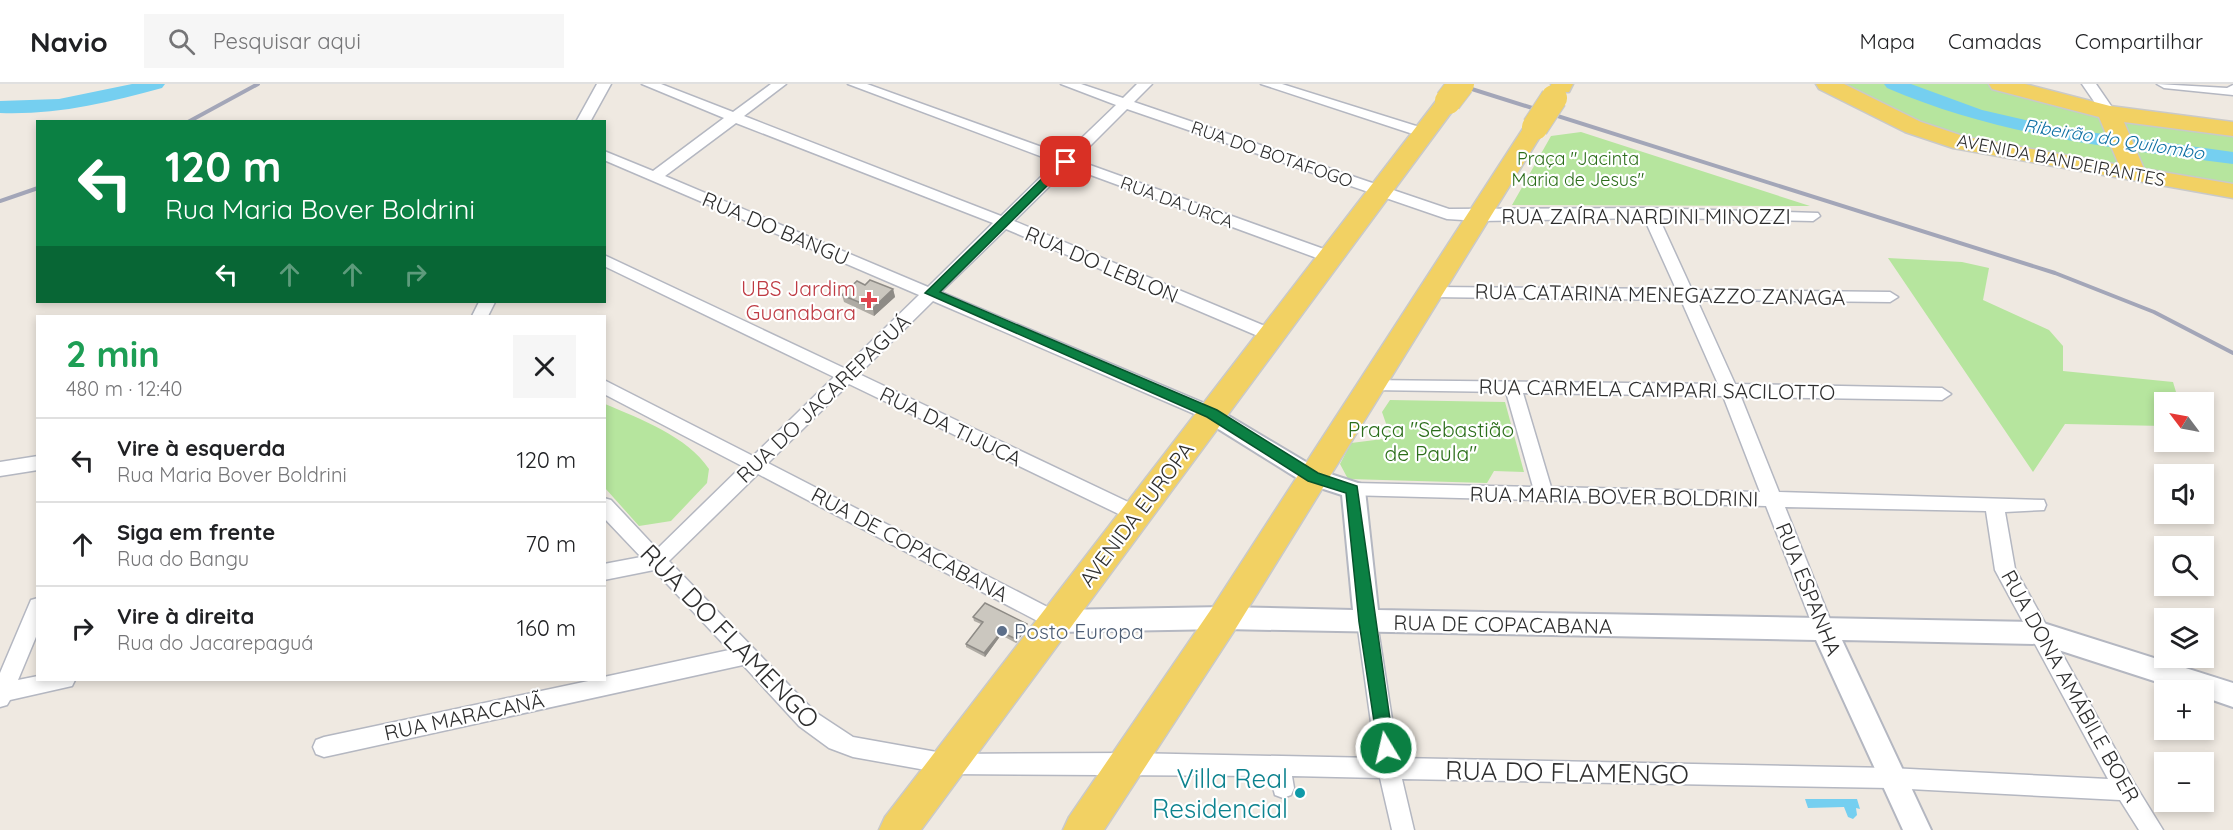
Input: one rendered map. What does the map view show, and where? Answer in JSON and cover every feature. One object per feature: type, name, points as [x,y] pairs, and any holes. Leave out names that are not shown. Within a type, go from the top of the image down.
[{"type":"main road","name":"AVENIDA BANDEIRANTES","points":[[1827,84],[1913,127],[1961,142],[2131,165],[2233,191]]},
{"type":"main road","points":[[2000,84],[2113,121],[2233,129]]},
{"type":"main road","points":[[1082,830],[1224,618],[1560,88]]},
{"type":"main road","name":"AVENIDA EUROPA","points":[[898,830],[1454,92]]},
{"type":"main road","points":[[2113,121],[2131,165]]},
{"type":"street","points":[[584,120],[604,84]]},
{"type":"street","name":"RUA DO LEBLON","points":[[649,84],[731,118],[1004,222],[1271,335]]},
{"type":"street","points":[[654,177],[779,84]]},
{"type":"street","name":"RUA DA URCA","points":[[855,84],[1330,257]]},
{"type":"street","name":"RUA DO BOTAFOGO","points":[[1068,84],[1447,214],[1479,216]]},
{"type":"street","name":"RUA DO JACAREPAGUÁ","points":[[656,562],[1145,84]]},
{"type":"street","points":[[1268,84],[1424,133]]},
{"type":"street","points":[[2089,84],[2113,121]]},
{"type":"street","points":[[2164,84],[2232,90]]},
{"type":"street","name":"RUA DO BANGU","points":[[606,156],[1212,414]]},
{"type":"street","name":"RUA ZAÍRA NARDINI MINOZZI","points":[[1479,216],[1649,213],[1813,216]]},
{"type":"street","name":"RUA ESPANHA","points":[[1649,213],[1729,389],[1824,628],[1890,778],[1917,830]]},
{"type":"street","name":"RUA DA TIJUCA","points":[[606,261],[1136,514]]},
{"type":"street","name":"RUA CATARINA MENEGAZZO ZANAGA","points":[[1431,292],[1890,297]]},
{"type":"street","name":"RUA CARMELA CAMPARI SACILOTTO","points":[[1372,384],[1942,394]]},
{"type":"street","name":"RUA DE COPACABANA","points":[[606,387],[1056,621],[1224,618],[2040,633],[2233,695]]},
{"type":"street","points":[[1514,388],[1544,494]]},
{"type":"street","name":"RUA MARIA BOVER BOLDRINI","points":[[1212,414],[1313,477],[1353,490],[2037,505]]},
{"type":"street","points":[[0,469],[36,463]]},
{"type":"street","points":[[1353,490],[1367,622],[1389,769],[1402,830]]},
{"type":"street","name":"RUA DONA AMÁBILE BOER","points":[[1994,504],[2005,570],[2126,790],[2152,830]]},
{"type":"street","name":"RUA DO FLAMENGO","points":[[606,507],[744,656],[807,719],[837,741],[853,747],[948,764],[1129,763],[1281,777],[1389,769],[1890,778],[2126,790]]},
{"type":"street","points":[[606,572],[656,562]]},
{"type":"street","points":[[2,695],[36,611]]},
{"type":"street","name":"RUA MARACANÃ","points":[[324,747],[744,656]]},
{"type":"street","points":[[2,695],[61,681]]},
{"type":"green space","points":[[1835,84],[1988,84],[2100,117],[2119,164],[2111,167],[2030,153],[1916,124]]},
{"type":"green space","points":[[2124,119],[2233,134],[2233,187],[2144,173],[2119,122]]},
{"type":"green space","name":"Praça \"Jacinta Maria de Jesus\"","points":[[1581,132],[1810,206],[1512,205],[1551,136]]},
{"type":"green space","points":[[1888,258],[1962,262],[1989,268],[1983,300],[2049,330],[2063,346],[2063,371],[2173,382],[2176,392],[2154,392],[2154,426],[2065,424],[2033,472]]},
{"type":"green space","name":"Praça \"Sebastião de Paula\"","points":[[1390,400],[1505,402],[1524,472],[1494,471],[1487,483],[1348,479],[1340,464],[1351,443],[1391,438],[1382,412]]},
{"type":"green space","points":[[606,404],[647,422],[676,438],[700,457],[709,469],[707,483],[671,521],[639,526],[606,489]]},
{"type":"water","points":[[1805,799],[1857,799],[1860,809],[1856,808],[1857,815],[1853,819],[1848,817],[1844,807],[1808,808]]},
{"type":"building","points":[[870,280],[893,289],[873,308],[842,295],[857,281],[865,285]]},
{"type":"building","name":"Posto Europa","points":[[985,603],[1027,624],[1016,639],[1001,632],[984,653],[966,644],[983,622],[973,617]]},
{"type":"waterway","name":"Ribeirão do Quilombo","points":[[0,107],[59,105],[155,84]]},
{"type":"waterway","name":"Ribeirão do Quilombo","points":[[1894,84],[1975,115],[2017,125],[2103,141],[2233,158]]},
{"type":"railway","points":[[192,120],[258,84]]},
{"type":"railway","points":[[1456,84],[2055,273],[2154,312],[2233,353]]},
{"type":"railway","points":[[0,201],[36,189]]},
{"type":"place","name":"UBS Jardim Guanabara","points":[[869,300]]},
{"type":"place","name":"Posto Europa","points":[[1002,631]]},
{"type":"place","name":"Villa Real Residencial","points":[[1300,793]]},
{"type":"route","points":[[1066,162],[931,293],[1212,414],[1313,477],[1353,490],[1367,622],[1386,748]]}]
